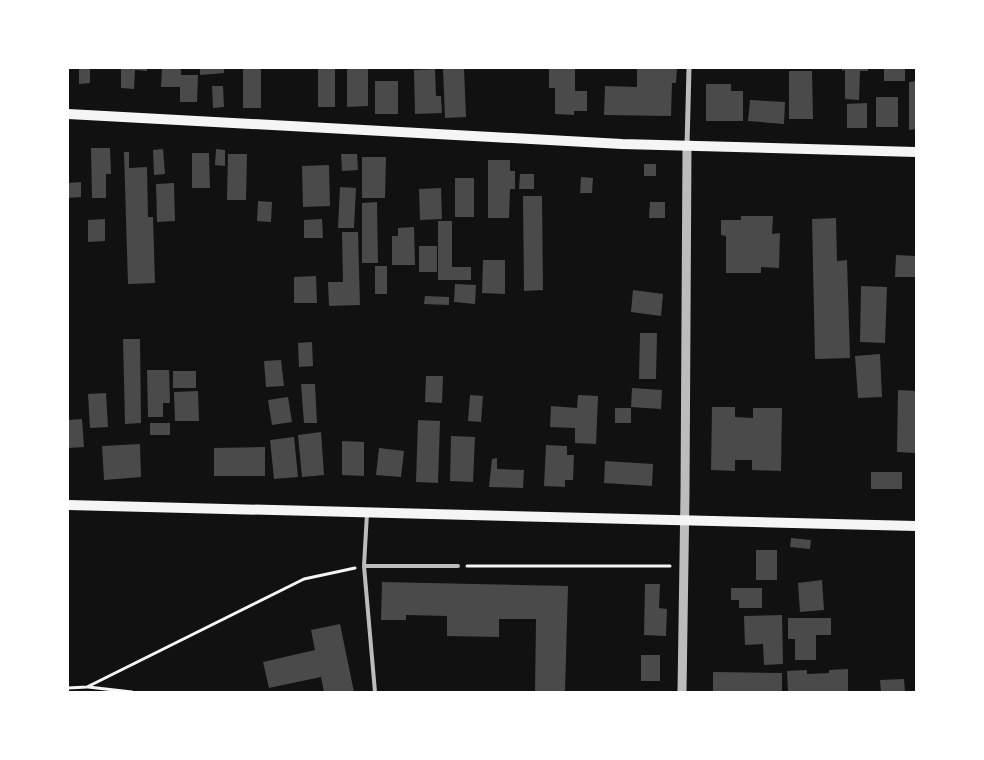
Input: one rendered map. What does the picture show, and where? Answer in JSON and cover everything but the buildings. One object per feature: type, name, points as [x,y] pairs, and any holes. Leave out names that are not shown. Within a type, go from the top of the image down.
[{"type":"main road","points":[[68,114],[687,146],[916,152]]},
{"type":"main road","points":[[68,505],[916,526]]},
{"type":"street","points":[[682,692],[689,68]]},
{"type":"lane","points":[[367,513],[364,566],[375,692]]},
{"type":"lane","points":[[364,566],[458,566]]},
{"type":"path","points":[[86,687],[304,579],[364,566]]},
{"type":"path","points":[[458,566],[684,566]]},
{"type":"path","points":[[68,688],[86,687],[132,692]]}]
